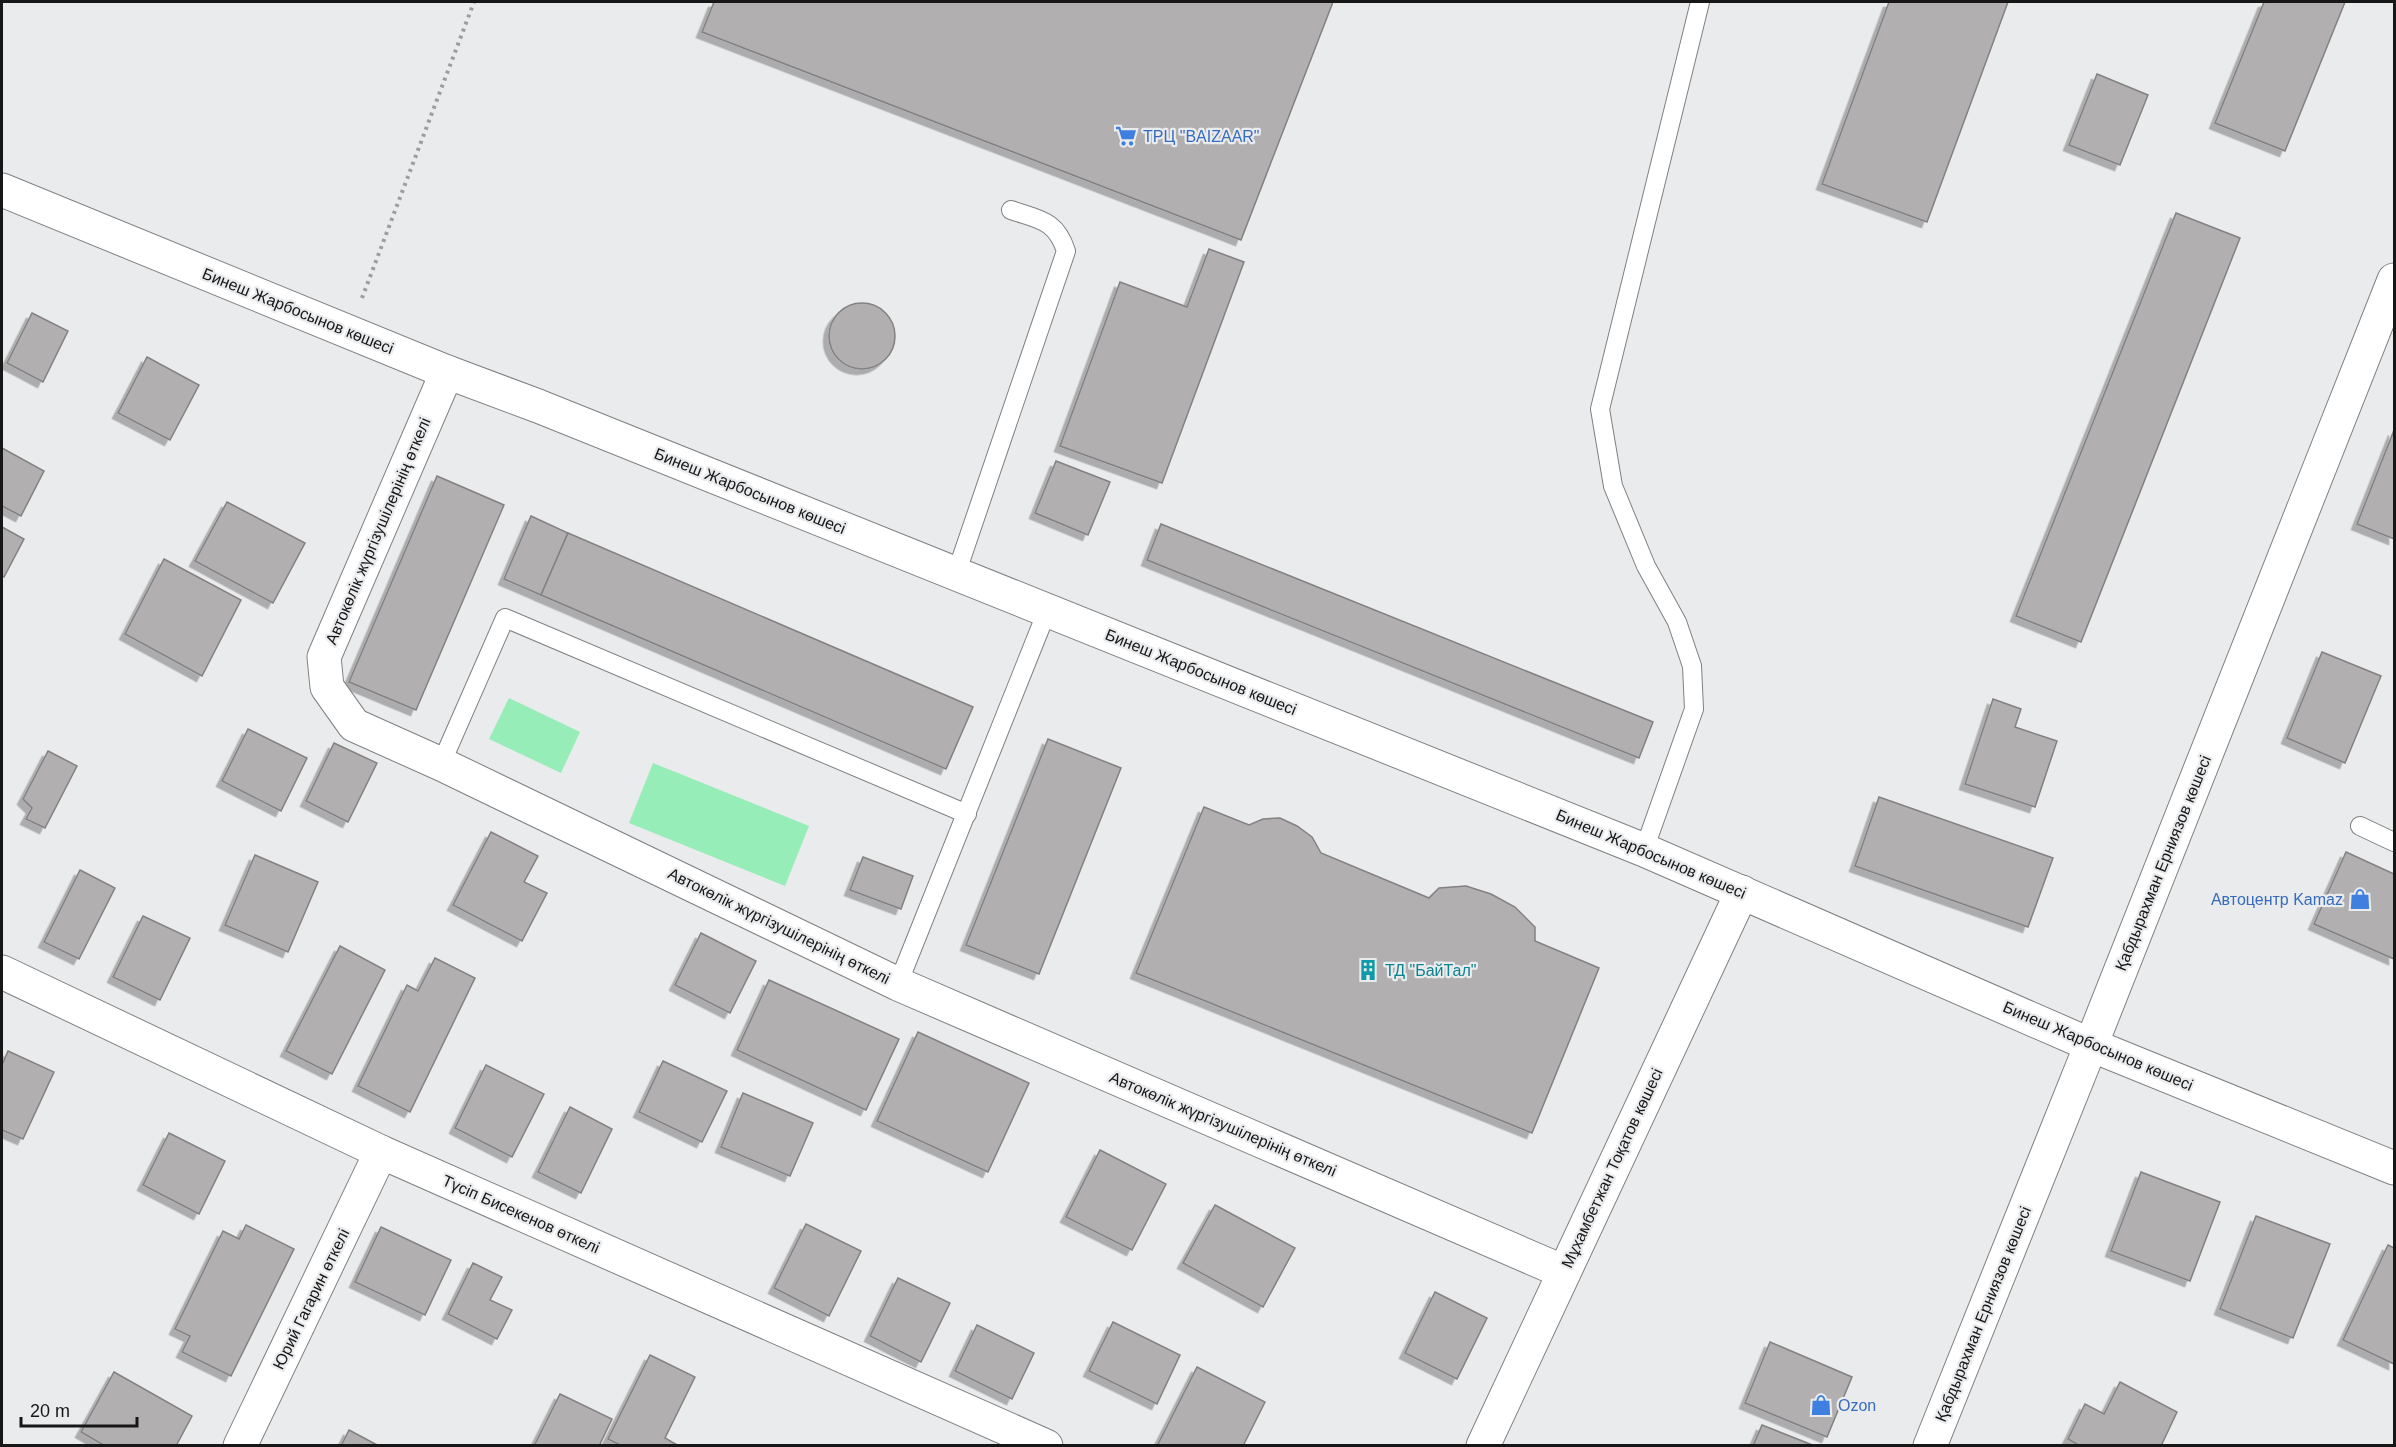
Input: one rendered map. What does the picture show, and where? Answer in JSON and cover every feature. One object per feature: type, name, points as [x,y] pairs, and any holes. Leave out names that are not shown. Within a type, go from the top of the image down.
[{"type":"street","name":"Бинеш Жарбосынов көшесі","points":[[2,190],[447,372],[538,406],[1644,850],[2091,1045],[2394,1168]]},
{"type":"street","name":"Қабдырахман Ерниязов көшесі","points":[[1930,1446],[2394,280]]},
{"type":"street","name":"Автокөлік жүргізушілерінің өткелі","points":[[447,372],[324,657],[327,687],[354,725],[441,764],[898,984],[1564,1272]]},
{"type":"street","name":"Мұхамбетжан Тоқатов көшесі","points":[[1483,1446],[1742,892]]},
{"type":"street","name":"Түсіп Бисекенов өткелі","points":[[2,972],[381,1152],[1046,1446]]},
{"type":"street","name":"Юрий Гагарин өткелі","points":[[240,1446],[381,1152]]},
{"type":"lane","points":[[1644,850],[1694,709],[1692,666],[1677,622],[1646,566],[1613,486],[1600,409],[1700,2]]},
{"type":"lane","points":[[956,574],[1066,251],[1060,234],[1047,223],[1011,210]]},
{"type":"lane","points":[[898,984],[1047,611]]},
{"type":"lane","points":[[441,764],[505,618],[967,814]]},
{"type":"lane","points":[[2360,826],[2394,843]]},
{"type":"path","points":[[350,333],[474,2]]},
{"type":"green space","points":[[509,698],[580,732],[561,773],[489,739]]},
{"type":"green space","points":[[653,763],[809,826],[785,886],[629,823]]},
{"type":"building","name":"ТРЦ \"BAIZAAR\"","points":[[714,2],[1333,2],[1241,240],[702,32]]},
{"type":"building","points":[[1889,2],[2008,2],[1927,222],[1822,184]]},
{"type":"building","points":[[2264,2],[2345,2],[2285,151],[2215,123]]},
{"type":"building","points":[[2097,74],[2148,95],[2120,165],[2069,145]]},
{"type":"building","points":[[2176,213],[2240,238],[2081,642],[2016,616]]},
{"type":"building","points":[[1209,249],[1244,262],[1162,483],[1060,446],[1120,282],[1187,307]]},
{"type":"building","points":[[862,303],[875,306],[885,313],[892,323],[895,336],[892,349],[885,359],[875,366],[862,369],[849,366],[839,359],[832,349],[829,336],[832,323],[839,313],[849,306]]},
{"type":"building","points":[[32,313],[68,331],[43,382],[7,363]]},
{"type":"building","points":[[147,357],[199,385],[170,440],[118,413]]},
{"type":"building","points":[[2394,430],[2394,539],[2357,524]]},
{"type":"building","points":[[2,448],[44,471],[21,516],[2,506]]},
{"type":"building","points":[[1056,461],[1110,482],[1088,535],[1035,513]]},
{"type":"building","points":[[437,476],[504,505],[416,710],[349,682]]},
{"type":"building","points":[[227,502],[305,543],[273,603],[195,561]]},
{"type":"building","points":[[531,516],[568,533],[541,595],[504,579]]},
{"type":"building","points":[[1161,524],[1653,722],[1639,758],[1147,560]]},
{"type":"building","points":[[2,527],[24,539],[4,577],[2,576]]},
{"type":"building","points":[[568,533],[973,707],[946,769],[541,595]]},
{"type":"building","points":[[164,559],[241,600],[202,676],[125,634]]},
{"type":"building","points":[[2322,652],[2381,676],[2345,763],[2287,738]]},
{"type":"building","points":[[1993,699],[2021,709],[2015,727],[2057,741],[2035,807],[1965,784]]},
{"type":"building","points":[[248,729],[307,758],[281,811],[222,781]]},
{"type":"building","points":[[1048,739],[1121,768],[1039,974],[966,945]]},
{"type":"building","points":[[334,743],[377,763],[348,822],[306,801]]},
{"type":"building","points":[[48,751],[77,766],[45,828],[26,819],[32,808],[23,799]]},
{"type":"building","points":[[1879,797],[2053,858],[2028,927],[1855,866]]},
{"type":"building","name":"ТД \"БайТал\"","points":[[1204,807],[1249,825],[1263,819],[1280,818],[1297,826],[1312,837],[1321,853],[1429,898],[1439,888],[1466,886],[1491,894],[1515,907],[1535,927],[1535,941],[1599,968],[1532,1133],[1136,973]]},
{"type":"building","points":[[491,832],[538,856],[524,882],[547,893],[522,941],[453,905]]},
{"type":"building","name":"Автоцентр Kamaz","points":[[2346,852],[2394,874],[2394,959],[2314,924]]},
{"type":"building","points":[[255,855],[318,882],[288,952],[225,925]]},
{"type":"building","points":[[863,857],[913,876],[901,909],[850,890]]},
{"type":"building","points":[[80,870],[115,888],[79,959],[44,942]]},
{"type":"building","points":[[143,916],[190,938],[160,1000],[113,977]]},
{"type":"building","points":[[701,933],[756,961],[730,1013],[675,985]]},
{"type":"building","points":[[340,946],[385,970],[332,1074],[286,1051]]},
{"type":"building","points":[[435,958],[475,978],[410,1112],[358,1086],[407,985],[418,991]]},
{"type":"building","points":[[769,980],[899,1039],[866,1110],[737,1050]]},
{"type":"building","points":[[918,1032],[1029,1083],[988,1172],[877,1121]]},
{"type":"building","points":[[8,1051],[54,1072],[23,1139],[2,1130],[2,1065]]},
{"type":"building","points":[[663,1061],[727,1091],[702,1142],[639,1112]]},
{"type":"building","points":[[486,1065],[544,1094],[512,1157],[455,1128]]},
{"type":"building","points":[[743,1093],[813,1123],[790,1176],[721,1147]]},
{"type":"building","points":[[570,1107],[612,1129],[581,1193],[538,1172]]},
{"type":"building","points":[[169,1133],[225,1161],[199,1214],[143,1185]]},
{"type":"building","points":[[1100,1150],[1166,1184],[1132,1250],[1066,1217]]},
{"type":"building","points":[[2141,1172],[2220,1202],[2190,1281],[2111,1251]]},
{"type":"building","points":[[1215,1205],[1295,1248],[1263,1307],[1183,1263]]},
{"type":"building","points":[[2256,1216],[2330,1244],[2293,1338],[2220,1309]]},
{"type":"building","points":[[806,1224],[861,1251],[829,1316],[774,1288]]},
{"type":"building","points":[[246,1225],[294,1249],[231,1376],[182,1352],[190,1336],[175,1329],[223,1231],[239,1239]]},
{"type":"building","points":[[381,1227],[451,1260],[425,1315],[355,1282]]},
{"type":"building","points":[[2388,1245],[2394,1248],[2394,1364],[2343,1340]]},
{"type":"building","points":[[473,1263],[502,1277],[490,1300],[512,1310],[497,1339],[448,1314]]},
{"type":"building","points":[[898,1278],[950,1303],[921,1362],[870,1336]]},
{"type":"building","points":[[1435,1292],[1487,1318],[1457,1379],[1405,1353]]},
{"type":"building","points":[[1113,1322],[1180,1355],[1157,1404],[1089,1371]]},
{"type":"building","points":[[977,1325],[1034,1353],[1012,1399],[955,1371]]},
{"type":"building","points":[[1770,1342],[1852,1377],[1827,1437],[1745,1403]]},
{"type":"building","points":[[650,1355],[695,1377],[665,1438],[679,1446],[622,1446],[608,1439]]},
{"type":"building","points":[[1197,1367],[1265,1402],[1243,1446],[1157,1446]]},
{"type":"building","points":[[114,1372],[192,1416],[176,1446],[105,1446],[81,1432]]},
{"type":"building","points":[[2120,1382],[2177,1412],[2161,1446],[2080,1446],[2068,1439],[2085,1404],[2104,1414]]},
{"type":"building","points":[[560,1394],[612,1419],[599,1446],[534,1446]]},
{"type":"building","points":[[1762,1425],[1815,1446],[1753,1446]]},
{"type":"building","points":[[349,1430],[379,1446],[341,1446]]},
{"type":"place","name":"ТРЦ \"BAIZAAR\"","points":[[1126,136]]},
{"type":"place","name":"Автоцентр Kamaz","points":[[2360,899]]},
{"type":"place","name":"ТД \"БайТал\"","points":[[1368,970]]},
{"type":"place","name":"Ozon","points":[[1821,1405]]}]
